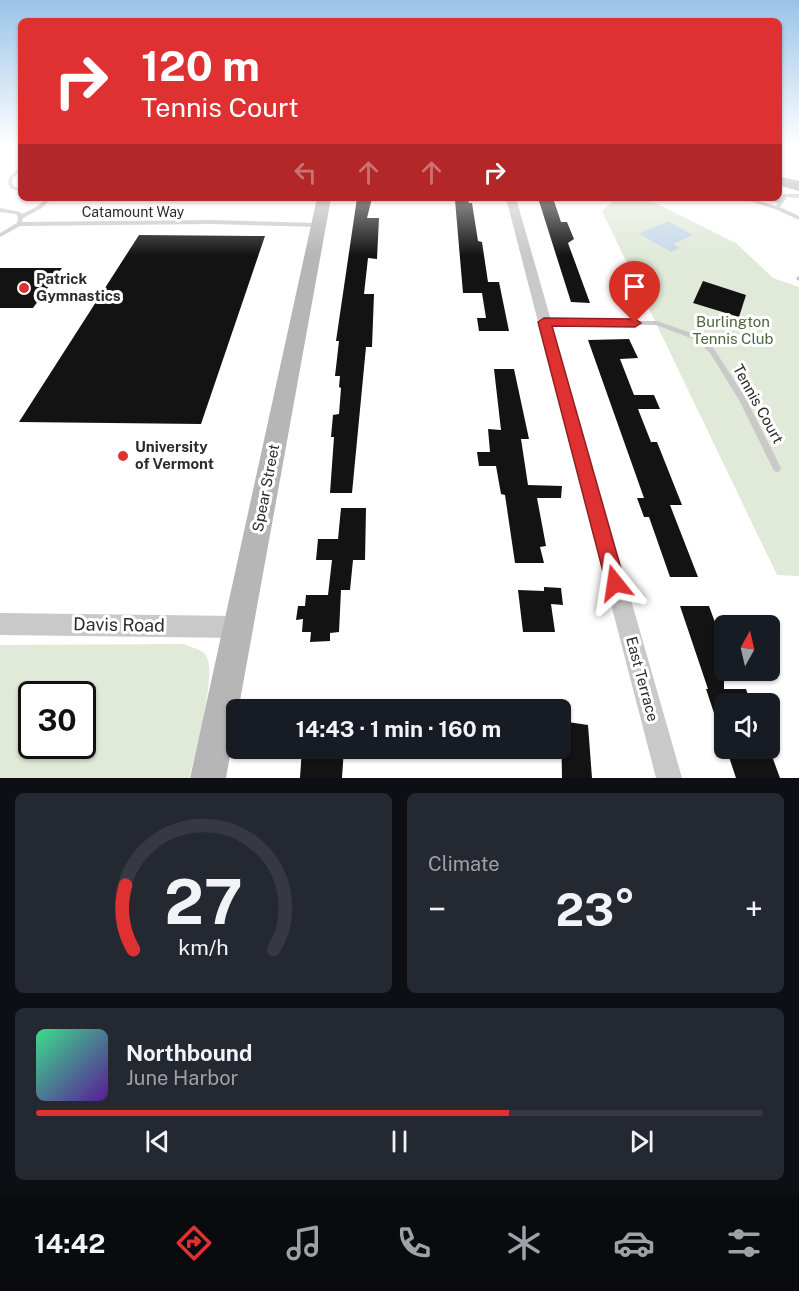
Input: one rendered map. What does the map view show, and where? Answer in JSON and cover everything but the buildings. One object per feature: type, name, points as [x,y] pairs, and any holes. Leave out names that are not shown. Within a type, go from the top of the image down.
[{"type":"main road","points":[[782,190],[799,186]]},
{"type":"main road","name":"Spear Street","points":[[208,778],[323,201]]},
{"type":"street","name":"East Terrace","points":[[512,201],[669,778]]},
{"type":"street","name":"Davis Road","points":[[0,624],[238,627]]},
{"type":"lane","points":[[782,190],[799,196]]},
{"type":"lane","points":[[20,220],[46,201]]},
{"type":"lane","points":[[753,201],[799,218]]},
{"type":"lane","points":[[777,208],[781,202],[778,201]]},
{"type":"lane","name":"Catamount Way","points":[[0,210],[18,213],[20,220]]},
{"type":"lane","name":"Catamount Way","points":[[0,235],[20,220],[318,225]]},
{"type":"lane","name":"Tennis Court","points":[[544,322],[657,323],[698,338],[712,351],[742,399],[777,468]]},
{"type":"green space","name":"Burlington Tennis Club","points":[[613,201],[651,201],[736,243],[773,278],[799,287],[799,576],[777,575],[602,211]]},
{"type":"green space","points":[[184,644],[205,654],[209,663],[207,694],[189,778],[0,778],[0,645]]},
{"type":"water","points":[[668,221],[693,235],[673,244],[680,248],[671,252],[639,234]]},
{"type":"place","name":"Patrick Gymnastics","points":[[24,288]]},
{"type":"place","name":"University of Vermont","points":[[123,456]]},
{"type":"route","points":[[615,583],[544,322],[635,323]]}]
